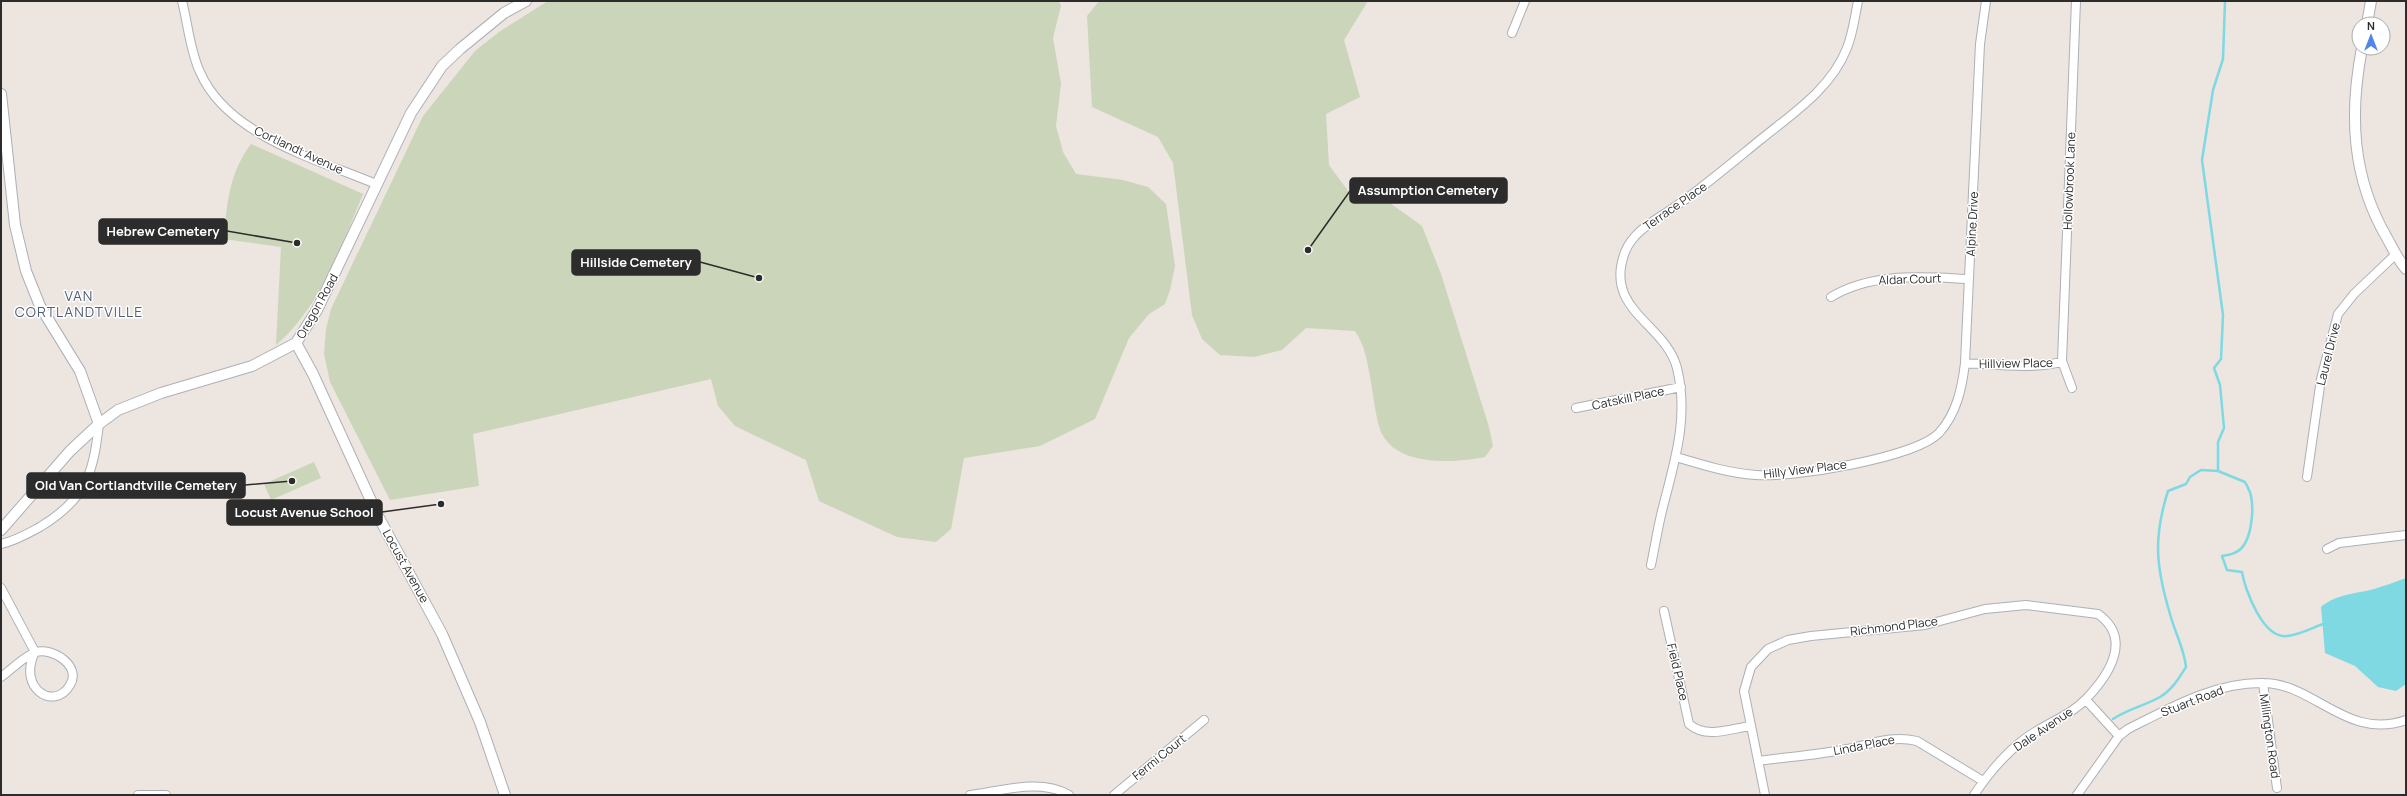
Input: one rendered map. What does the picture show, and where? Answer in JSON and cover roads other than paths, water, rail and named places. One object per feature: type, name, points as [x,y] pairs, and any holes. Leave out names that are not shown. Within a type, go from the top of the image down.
[{"type":"street","name":"Cortlandt Avenue","points":[[182,1],[199,71],[211,94],[224,109],[240,122],[268,139],[376,184]]},
{"type":"street","points":[[1512,33],[1525,1]]},
{"type":"street","name":"Terrace Place","points":[[1651,565],[1676,457],[1682,422],[1681,387],[1676,366],[1666,347],[1639,318],[1623,292],[1621,268],[1625,251],[1632,240],[1644,228],[1714,179],[1804,105],[1822,87],[1847,50],[1858,1]]},
{"type":"street","name":"Alpine Drive","points":[[1932,439],[1939,433],[1950,418],[1959,398],[1965,363],[1980,44],[1986,1]]},
{"type":"street","name":"Hollowbrook Lane","points":[[2062,361],[2076,1]]},
{"type":"street","points":[[2368,16],[2371,1]]},
{"type":"street","name":"Oregon Road","points":[[1,530],[70,451],[99,424],[135,402],[252,366],[296,343],[317,310],[376,184],[412,113],[442,66],[468,42],[504,13],[521,2]]},
{"type":"street","points":[[2361,56],[2355,96],[2358,163],[2375,218],[2406,270]]},
{"type":"street","points":[[1,94],[15,225],[26,271],[40,306],[80,371],[99,424],[91,468],[78,496],[52,520],[11,542],[1,544]]},
{"type":"street","name":"Laurel Drive","points":[[2307,476],[2321,379],[2338,314],[2354,294],[2396,254]]},
{"type":"street","name":"Aldar Court","points":[[1831,297],[1846,288],[1875,280],[1913,277],[1969,279]]},
{"type":"street","name":"Locust Avenue","points":[[296,343],[313,374],[378,516],[442,634],[480,722],[505,795]]},
{"type":"street","name":"Hillview Place","points":[[1965,363],[2055,364],[2062,361],[2072,388]]},
{"type":"street","name":"Catskill Place","points":[[1576,408],[1681,387]]},
{"type":"street","name":"Hilly View Place","points":[[1676,457],[1720,470],[1757,475],[1781,474],[1870,462],[1908,451],[1924,445],[1932,439]]},
{"type":"street","points":[[2327,549],[2339,543],[2406,535]]},
{"type":"street","points":[[1,588],[35,652],[31,662],[29,674],[31,682],[43,694],[52,696],[64,692],[71,684],[72,677],[66,661],[50,652],[35,652],[1,677]]},
{"type":"street","name":"Richmond Place","points":[[1765,795],[1744,690],[1751,667],[1768,649],[1788,640],[1811,636],[1925,625],[1985,609],[2026,605],[2098,614],[2111,627],[2116,644],[2112,663]]},
{"type":"street","name":"Field Place","points":[[1664,611],[1689,724],[1697,731],[1704,733],[1750,726]]},
{"type":"street","name":"Dale Avenue","points":[[1974,795],[1983,781],[2003,757],[2023,740],[2086,700],[2112,663]]},
{"type":"street","name":"Stuart Road","points":[[2078,795],[2119,736],[2128,729],[2219,688],[2263,683],[2278,685],[2300,693],[2351,718],[2373,726],[2406,720]]},
{"type":"street","name":"Millington Road","points":[[2263,683],[2277,788]]},
{"type":"street","points":[[2086,700],[2119,736]]},
{"type":"street","name":"Fermi Court","points":[[1114,795],[1204,720]]},
{"type":"street","name":"Linda Place","points":[[1758,761],[1848,749],[1893,738],[1905,738],[1917,741],[1983,781]]},
{"type":"street","points":[[970,795],[1029,787],[1048,787],[1069,795]]},
{"type":"street","points":[[138,795],[166,795]]},
{"type":"water","points":[[2406,578],[2406,684],[2396,691],[2378,687],[2355,666],[2325,653],[2321,607],[2333,599],[2374,589]]},
{"type":"waterway","points":[[2218,471],[2218,442],[2224,428],[2220,385],[2214,368],[2221,359],[2223,315],[2202,160],[2213,90],[2223,59],[2225,1]]},
{"type":"waterway","points":[[2113,719],[2160,697],[2175,684],[2186,667],[2165,597],[2159,567],[2158,538],[2163,508],[2168,491],[2186,484],[2190,477],[2201,470],[2218,471],[2245,482],[2249,490],[2252,503],[2252,519],[2245,544],[2231,554],[2222,556],[2227,570],[2242,572],[2251,601],[2263,622],[2270,630],[2278,635],[2287,636],[2301,633],[2323,624]]},
{"type":"place","name":"Hebrew Cemetery","points":[[297,243]]},
{"type":"place","name":"Assumption Cemetery","points":[[1308,250]]},
{"type":"place","name":"Hillside Cemetery","points":[[759,278]]},
{"type":"place","name":"Old Van Cortlandtville Cemetery","points":[[292,481]]},
{"type":"place","name":"Locust Avenue School","points":[[441,504]]},
{"type":"district","name":"VAN CORTLANDTVILLE","points":[[79,304]]}]
